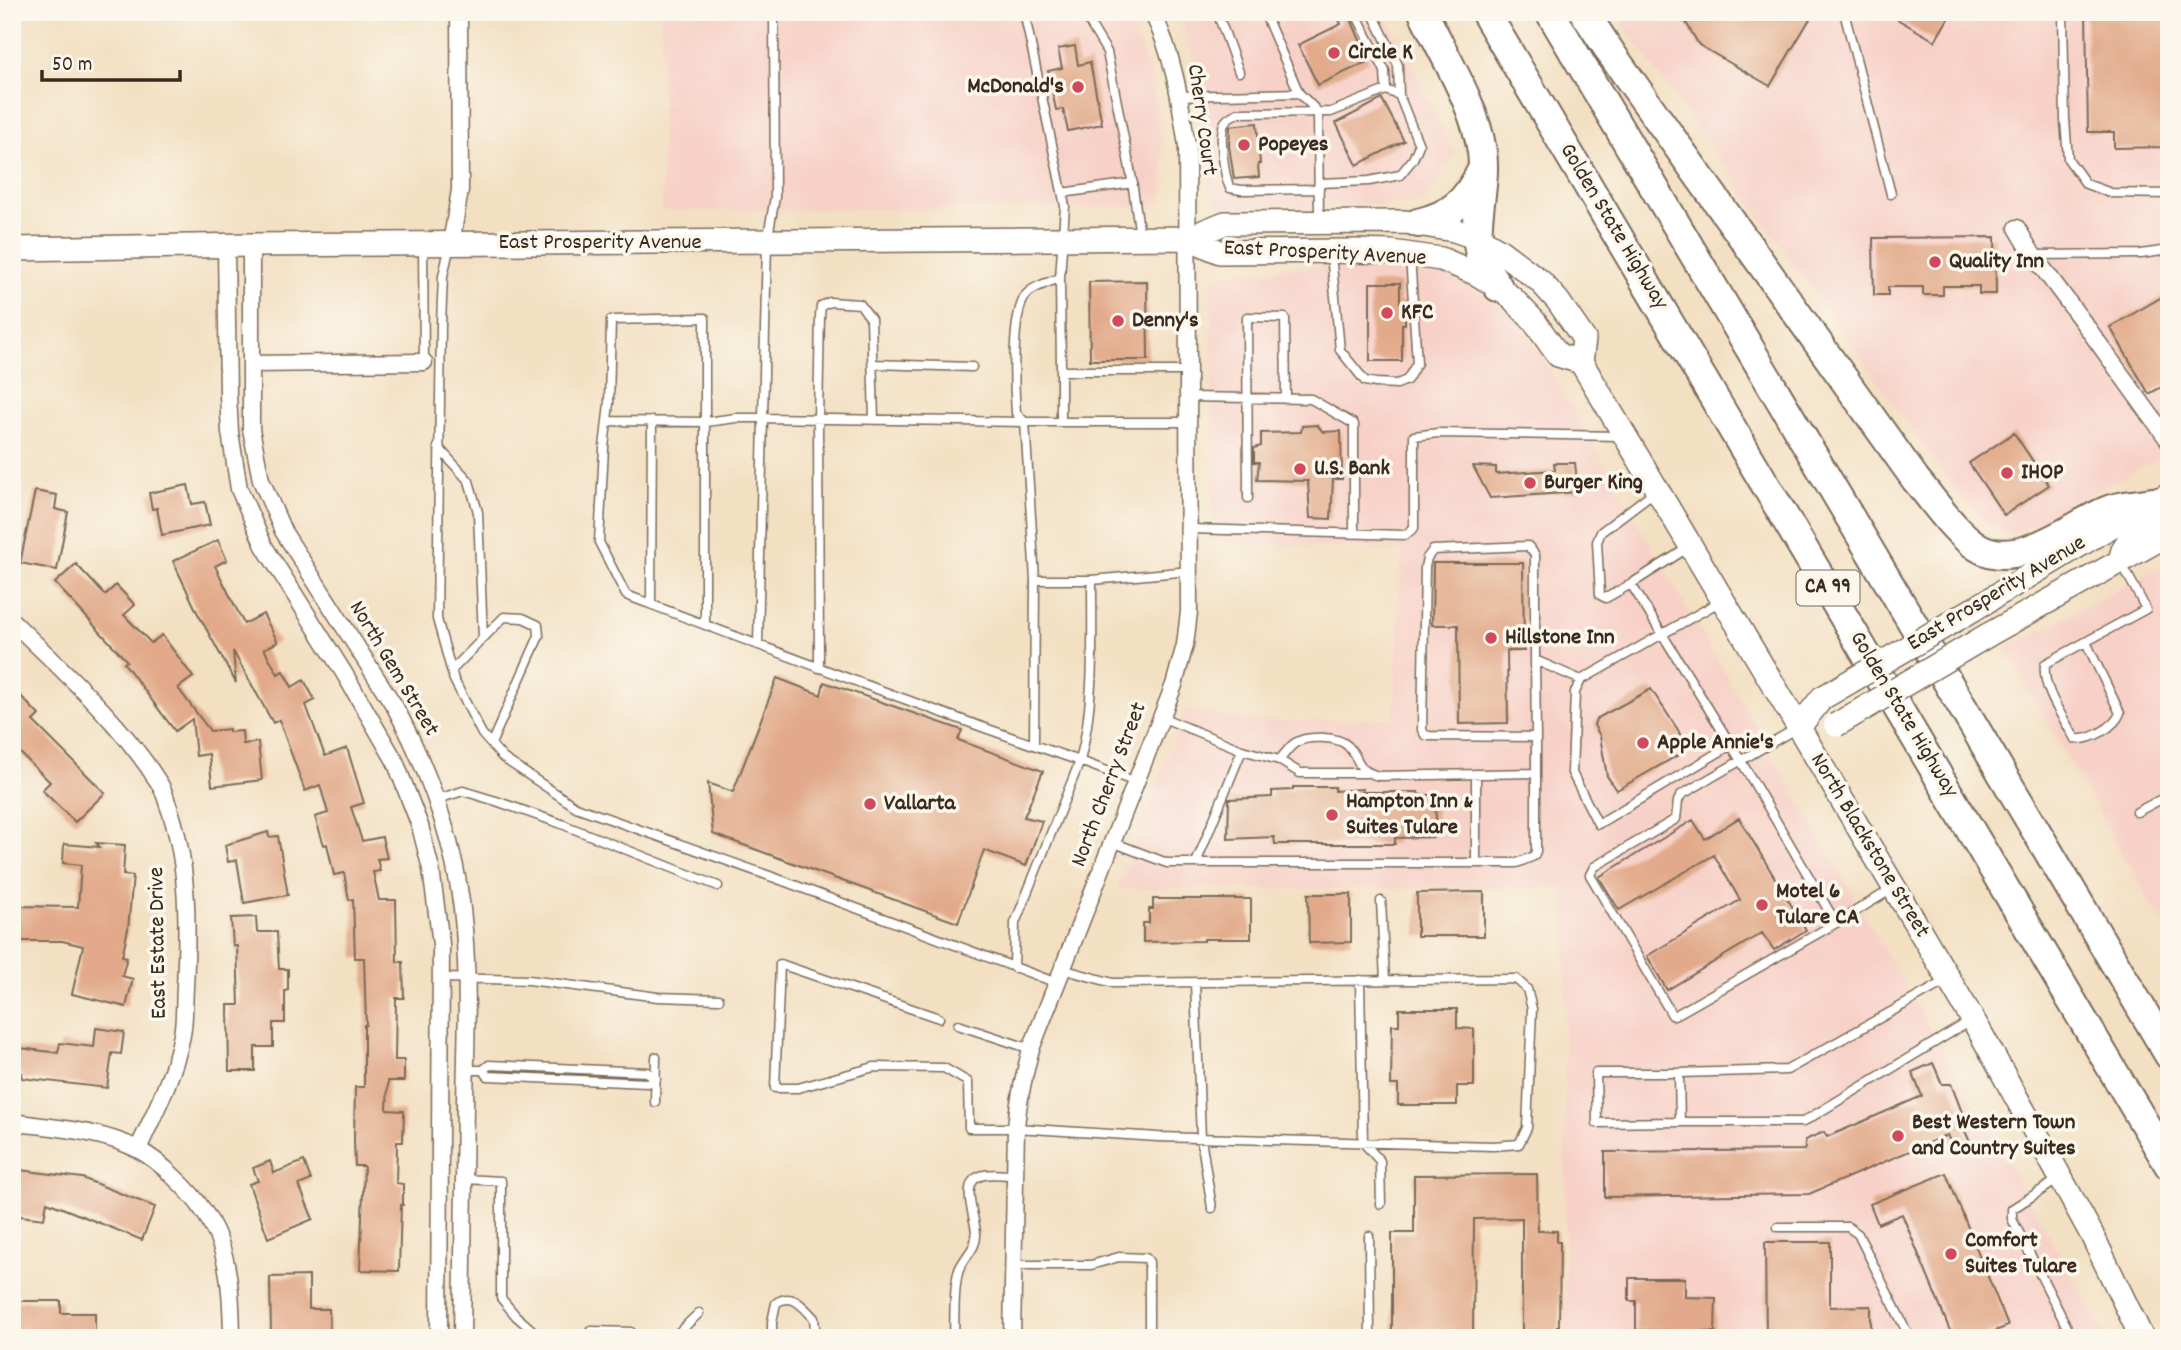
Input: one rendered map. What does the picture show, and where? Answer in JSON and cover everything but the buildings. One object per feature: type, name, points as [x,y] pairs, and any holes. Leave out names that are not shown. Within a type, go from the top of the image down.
[{"type":"highway","points":[[1423,12],[1474,119],[1483,167],[1478,238],[1480,255],[1498,288]]},
{"type":"highway","name":"Golden State Highway","points":[[1485,12],[2169,1165]]},
{"type":"highway","name":"CA 99","points":[[1549,12],[2169,1055]]},
{"type":"highway","points":[[1584,12],[1916,480],[1962,534],[1979,548],[2006,554],[2023,552],[2109,509],[2164,504]]},
{"type":"highway","points":[[1418,223],[1438,219],[1461,203],[1483,167]]},
{"type":"main road","name":"East Prosperity Avenue","points":[[12,249],[1140,239],[1188,238],[1225,223],[1319,222],[1418,223],[1443,227],[1478,238]]},
{"type":"main road","name":"East Prosperity Avenue","points":[[1188,238],[1220,252],[1331,251],[1410,254],[1456,264],[1498,288]]},
{"type":"main road","name":"North Blackstone Street","points":[[1478,238],[1540,281],[1558,301],[1584,339],[1581,362],[1973,1020],[2062,1178],[2142,1338]]},
{"type":"main road","points":[[1498,288],[1534,321],[1558,355],[1581,362]]},
{"type":"main road","name":"East Prosperity Avenue","points":[[1799,727],[1822,698],[1974,609],[2164,504]]},
{"type":"main road","points":[[2121,561],[2129,541],[2164,504]]},
{"type":"main road","name":"East Prosperity Avenue","points":[[1799,727],[1836,725],[1988,635],[2169,534]]},
{"type":"street","points":[[451,244],[460,190],[458,12]]},
{"type":"street","name":"Cherry Court","points":[[1152,12],[1166,40],[1180,96],[1187,146],[1188,238]]},
{"type":"street","points":[[2017,228],[2033,255],[2166,433]]},
{"type":"street","name":"North Cherry Street","points":[[1012,1338],[1016,1128],[1018,1102],[1031,1049],[1174,685],[1185,645],[1190,572],[1188,238]]},
{"type":"street","name":"North Gem Street","points":[[251,245],[253,443],[261,480],[283,531],[395,707],[413,743],[435,800],[461,900],[467,980],[462,1338]]},
{"type":"street","name":"North Gem Street","points":[[226,246],[228,395],[230,432],[239,489],[264,547],[344,673],[395,761],[421,827],[431,869],[441,944],[442,978],[439,1338]]},
{"type":"street","points":[[251,364],[424,362]]},
{"type":"street","name":"East Estate Drive","points":[[12,621],[124,736],[160,785],[175,823],[184,875],[187,960],[182,1033],[174,1065],[138,1149]]},
{"type":"street","points":[[12,1122],[73,1131],[110,1139],[138,1149],[193,1195],[212,1224],[224,1252],[231,1290],[232,1338]]},
{"type":"lane","points":[[758,645],[767,242],[775,197],[774,12]]},
{"type":"lane","points":[[1028,12],[1026,21],[1065,206],[1060,278],[1060,422]]},
{"type":"lane","points":[[1083,12],[1107,52],[1133,183],[1140,239]]},
{"type":"lane","points":[[1217,12],[1239,72]]},
{"type":"lane","points":[[1264,12],[1299,93],[1318,112],[1319,222]]},
{"type":"lane","points":[[1355,12],[1385,71],[1386,90]]},
{"type":"lane","points":[[1372,12],[1398,65],[1399,95],[1419,145],[1413,159],[1400,175],[1369,181],[1241,190],[1230,188],[1223,162],[1224,123],[1230,116],[1249,112],[1331,112],[1386,90],[1399,95]]},
{"type":"lane","points":[[1844,12],[1891,194]]},
{"type":"lane","points":[[2063,12],[2068,159],[2086,184],[2111,193],[2169,194]]},
{"type":"lane","points":[[1180,96],[1299,93]]},
{"type":"lane","points":[[1062,193],[1133,183]]},
{"type":"lane","points":[[423,244],[424,362]]},
{"type":"lane","points":[[451,244],[443,276],[437,619],[454,680],[482,734],[503,758],[576,807],[778,879],[1014,968],[1113,983],[1516,979],[1527,989],[1532,1009],[1527,1128],[1519,1144],[1493,1146],[969,1128],[968,1082],[944,1068],[874,1067],[798,1088],[775,1088],[780,964],[939,1018]]},
{"type":"lane","points":[[2033,255],[2141,254],[2169,250]]},
{"type":"lane","points":[[1331,251],[1340,350],[1365,381],[1397,384],[1407,380],[1417,363],[1410,254]]},
{"type":"lane","points":[[1034,745],[1035,580],[1025,422],[1016,413],[1014,386],[1020,308],[1031,290],[1060,278]]},
{"type":"lane","points":[[819,668],[818,419],[821,306],[830,302],[860,304],[871,319],[874,420]]},
{"type":"lane","points":[[1248,498],[1247,317],[1286,318],[1286,399]]},
{"type":"lane","points":[[705,625],[705,318],[611,320],[609,403],[599,542],[626,595],[651,604],[705,625],[819,668],[1136,782]]},
{"type":"lane","points":[[873,365],[972,367]]},
{"type":"lane","points":[[1060,371],[1189,370]]},
{"type":"lane","points":[[1189,397],[1311,399],[1354,424],[1354,534]]},
{"type":"lane","points":[[607,421],[706,422],[763,418],[1189,422]]},
{"type":"lane","points":[[651,604],[652,421]]},
{"type":"lane","points":[[1190,529],[1405,536],[1414,528],[1414,436],[1438,433],[1625,436]]},
{"type":"lane","points":[[438,447],[469,481],[478,512],[483,638]]},
{"type":"lane","points":[[1657,489],[1601,532],[1597,542],[1600,595],[1606,598],[1691,546]]},
{"type":"lane","points":[[1112,842],[1167,863],[1517,863],[1534,856],[1536,851],[1536,737],[1535,555],[1528,546],[1520,545],[1433,550],[1426,558],[1425,567],[1422,730],[1429,736],[1536,737]]},
{"type":"lane","points":[[2086,642],[2120,713],[2116,721],[2091,737],[2079,740],[2075,739],[2047,687],[2045,664],[2146,609],[2121,561]]},
{"type":"lane","points":[[1035,580],[1093,580],[1190,572]]},
{"type":"lane","points":[[1014,968],[1015,923],[1080,761],[1087,732],[1093,580]]},
{"type":"lane","points":[[1631,584],[1741,761],[1836,923]]},
{"type":"lane","points":[[1723,599],[1581,680],[1575,692],[1573,773],[1598,824],[1731,745]]},
{"type":"lane","points":[[452,670],[504,617],[523,618],[538,625],[540,636],[491,744]]},
{"type":"lane","points":[[1535,660],[1581,680]]},
{"type":"lane","points":[[1161,718],[1242,750],[1279,760],[1300,773],[1366,773],[1379,776],[1536,773]]},
{"type":"lane","points":[[1799,727],[1681,795],[1676,818],[1594,867],[1591,872],[1590,875],[1672,1015],[1677,1016],[1894,888]]},
{"type":"lane","points":[[1279,760],[1294,744],[1307,738],[1319,737],[1343,742],[1366,773]]},
{"type":"lane","points":[[1196,863],[1242,750]]},
{"type":"lane","points":[[1475,774],[1476,863]]},
{"type":"lane","points":[[435,800],[463,791],[496,800],[718,886]]},
{"type":"lane","points":[[2137,812],[2169,795]]},
{"type":"lane","points":[[1381,901],[1385,980]]},
{"type":"lane","points":[[442,978],[529,980],[658,998],[719,999]]},
{"type":"lane","points":[[1949,979],[1787,1070],[1597,1073],[1597,1123],[1803,1122],[1973,1020]]},
{"type":"lane","points":[[1360,980],[1363,1142],[1380,1161],[1381,1204]]},
{"type":"lane","points":[[1195,982],[1201,1138],[1212,1208]]},
{"type":"lane","points":[[958,1025],[1031,1049]]},
{"type":"lane","points":[[655,1102],[656,1057]]},
{"type":"lane","points":[[465,1070],[483,1070],[489,1065],[634,1071],[647,1072],[656,1079]]},
{"type":"lane","points":[[1679,1073],[1680,1122]]},
{"type":"lane","points":[[954,1338],[958,1270],[975,1245],[970,1185],[974,1179],[984,1175],[1014,1175]]},
{"type":"lane","points":[[2062,1178],[2012,1209],[2012,1219],[2068,1329],[2066,1336],[2062,1338]]},
{"type":"lane","points":[[464,1179],[501,1181],[501,1298],[516,1316],[541,1338]]},
{"type":"lane","points":[[1778,1227],[1848,1227],[1857,1234],[1910,1338]]},
{"type":"lane","points":[[1369,1236],[1370,1338]]},
{"type":"lane","points":[[1013,1265],[1091,1265],[1119,1257],[1146,1258],[1149,1262],[1149,1338]]},
{"type":"lane","points":[[772,1338],[776,1303],[784,1298],[795,1299],[814,1318],[816,1338]]},
{"type":"lane","points":[[673,1338],[699,1313]]},
{"type":"lane","points":[[584,1338],[592,1331],[631,1332],[635,1338]]},
{"type":"shaded area","points":[[661,12],[1127,12],[1151,74],[1159,119],[1164,160],[1164,189],[1160,201],[1150,207],[662,211]]},
{"type":"shaded area","points":[[1178,12],[1385,12],[1455,154],[1423,204],[1228,207],[1217,204],[1210,192],[1205,118],[1198,73]]},
{"type":"shaded area","points":[[1614,12],[2169,12],[2169,453],[2011,536],[1987,523],[1954,489]]},
{"type":"shaded area","points":[[1388,265],[1429,269],[1453,278],[1494,300],[1511,314],[1539,351],[2108,1338],[1565,1338],[1565,888],[1117,889],[1186,710],[1262,722],[1394,718],[1402,551],[1213,541],[1211,289],[1214,277],[1226,272],[1273,271],[1283,267]]},
{"type":"shaded area","points":[[2169,562],[2169,935],[2005,649]]},
{"type":"place","name":"Circle K","points":[[1334,53]]},
{"type":"place","name":"McDonald's","points":[[1078,87]]},
{"type":"place","name":"Popeyes","points":[[1244,145]]},
{"type":"place","name":"Quality Inn","points":[[1935,262]]},
{"type":"place","name":"KFC","points":[[1387,313]]},
{"type":"place","name":"Denny's","points":[[1118,321]]},
{"type":"place","name":"U.S. Bank","points":[[1300,469]]},
{"type":"place","name":"IHOP","points":[[2007,473]]},
{"type":"place","name":"Burger King","points":[[1530,483]]},
{"type":"place","name":"Hillstone Inn","points":[[1491,638]]},
{"type":"place","name":"Apple Annie's","points":[[1643,743]]},
{"type":"place","name":"Vallarta","points":[[870,804]]},
{"type":"place","name":"Hampton Inn & Suites Tulare","points":[[1332,815]]},
{"type":"place","name":"Motel 6 Tulare CA","points":[[1762,905]]},
{"type":"place","name":"Best Western Town and Country Suites","points":[[1898,1136]]},
{"type":"place","name":"Comfort Suites Tulare","points":[[1951,1254]]}]
